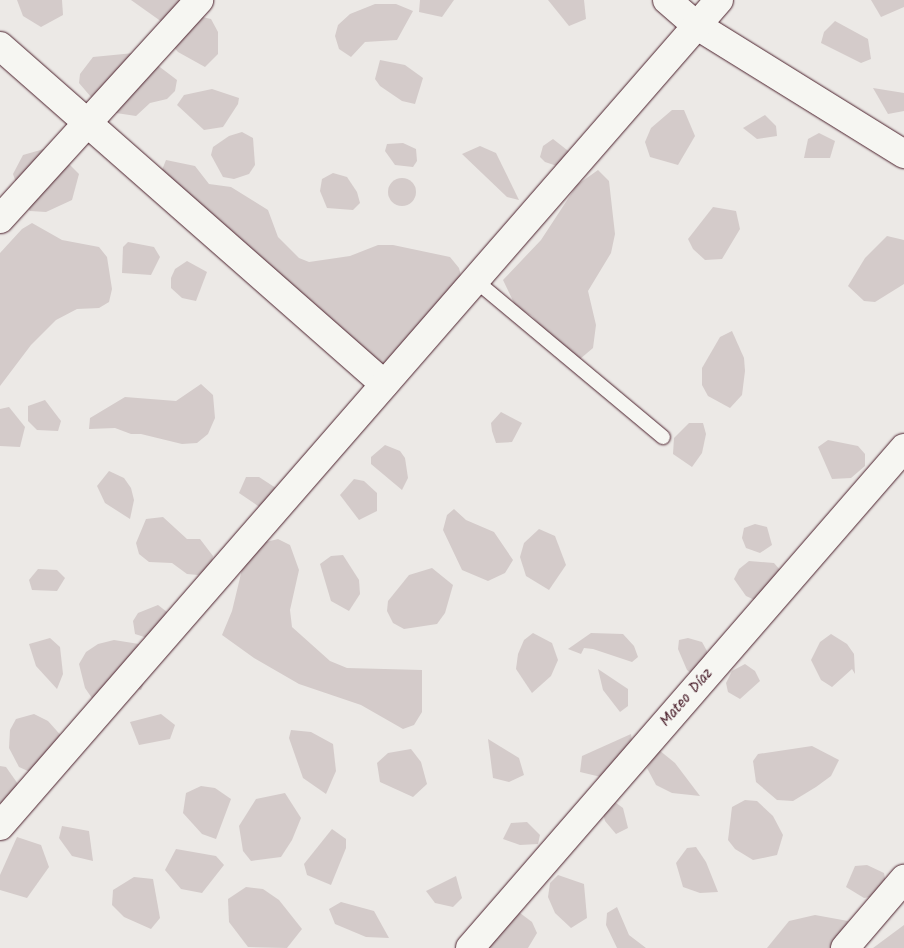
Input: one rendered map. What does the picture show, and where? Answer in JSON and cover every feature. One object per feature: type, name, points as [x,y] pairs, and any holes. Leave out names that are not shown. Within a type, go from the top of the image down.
[{"type":"street","points":[[0,219],[199,0]]},
{"type":"street","points":[[667,0],[696,25],[904,154]]},
{"type":"street","points":[[0,826],[719,0]]},
{"type":"street","points":[[0,46],[87,125],[384,384]]},
{"type":"street","name":"Mateo Díaz","points":[[470,948],[904,448]]},
{"type":"street","points":[[845,948],[904,879]]},
{"type":"lane","points":[[475,280],[663,437]]},
{"type":"shaded area","points":[[17,0],[62,0],[63,15],[41,27],[23,16]]},
{"type":"shaded area","points":[[131,0],[191,0],[162,22]]},
{"type":"shaded area","points":[[420,0],[454,0],[442,17],[419,12]]},
{"type":"shaded area","points":[[548,0],[584,0],[586,19],[569,26]]},
{"type":"shaded area","points":[[871,0],[904,0],[904,7],[881,17]]},
{"type":"shaded area","points":[[375,4],[396,4],[413,11],[397,40],[365,42],[351,57],[339,49],[335,36],[338,25],[350,14]]},
{"type":"shaded area","points":[[198,16],[211,19],[218,32],[218,54],[205,67],[178,52],[171,44]]},
{"type":"shaded area","points":[[835,21],[868,39],[871,59],[861,63],[821,43],[824,32]]},
{"type":"shaded area","points":[[134,53],[144,55],[177,80],[175,91],[167,99],[150,103],[136,116],[103,111],[79,83],[80,74],[93,57]]},
{"type":"shaded area","points":[[380,60],[405,65],[423,78],[415,104],[402,101],[380,86],[375,79]]},
{"type":"shaded area","points":[[873,88],[904,93],[904,111],[888,114]]},
{"type":"shaded area","points":[[212,89],[239,98],[238,104],[223,127],[204,130],[177,105],[184,95]]},
{"type":"shaded area","points":[[672,110],[684,110],[695,136],[678,165],[650,157],[645,142],[651,128]]},
{"type":"shaded area","points":[[765,115],[776,126],[777,136],[757,139],[743,128]]},
{"type":"shaded area","points":[[242,132],[253,138],[255,165],[249,174],[234,179],[223,177],[211,155],[213,147],[229,136]]},
{"type":"shaded area","points":[[819,133],[835,141],[830,158],[804,158],[808,139]]},
{"type":"shaded area","points":[[553,139],[576,157],[566,169],[545,162],[540,157],[543,146]]},
{"type":"shaded area","points":[[403,143],[416,149],[417,161],[413,167],[395,165],[385,151],[387,144]]},
{"type":"shaded area","points":[[480,146],[496,153],[519,200],[507,197],[462,154]]},
{"type":"shaded area","points":[[44,149],[60,155],[79,174],[72,200],[46,212],[30,211],[22,200],[13,174],[23,155]]},
{"type":"shaded area","points":[[166,160],[195,166],[209,184],[231,187],[268,210],[278,237],[299,258],[309,262],[350,256],[378,245],[393,245],[450,257],[459,268],[465,291],[389,362],[370,365],[158,180]]},
{"type":"shaded area","points":[[598,170],[609,181],[615,234],[611,253],[588,291],[596,325],[593,348],[580,359],[565,355],[532,316],[516,307],[503,280],[541,240],[577,185]]},
{"type":"shaded area","points":[[333,173],[347,177],[357,192],[360,203],[353,210],[327,208],[320,191],[322,179]]},
{"type":"shaded area","points":[[402,178],[412,182],[416,192],[412,202],[402,206],[392,202],[388,192],[392,182]]},
{"type":"shaded area","points":[[713,207],[736,211],[740,229],[722,259],[705,260],[693,249],[688,239]]},
{"type":"shaded area","points":[[32,223],[62,240],[99,247],[107,257],[112,289],[109,302],[99,308],[77,309],[56,320],[31,345],[0,386],[0,253],[22,229]]},
{"type":"shaded area","points":[[887,236],[904,240],[904,284],[875,302],[864,301],[848,286],[865,258]]},
{"type":"shaded area","points":[[128,242],[154,247],[160,257],[151,275],[122,273],[123,247]]},
{"type":"shaded area","points":[[187,261],[207,272],[196,301],[182,298],[171,288],[171,278],[175,269]]},
{"type":"shaded area","points":[[732,331],[744,358],[745,371],[742,395],[730,408],[708,396],[702,385],[702,368],[720,337]]},
{"type":"shaded area","points":[[201,384],[213,395],[215,418],[208,434],[197,443],[182,444],[141,434],[131,434],[115,428],[89,429],[90,418],[125,397],[176,401]]},
{"type":"shaded area","points":[[45,400],[61,421],[58,431],[37,430],[28,421],[28,406]]},
{"type":"shaded area","points":[[9,407],[25,427],[20,447],[0,446],[0,409]]},
{"type":"shaded area","points":[[501,412],[522,423],[512,442],[496,443],[491,423]]},
{"type":"shaded area","points":[[689,423],[703,423],[706,434],[702,453],[692,467],[673,454],[674,438]]},
{"type":"shaded area","points":[[828,440],[858,446],[865,454],[865,466],[851,478],[832,479],[818,447]]},
{"type":"shaded area","points":[[385,445],[400,451],[405,458],[408,478],[402,490],[371,464],[371,457]]},
{"type":"shaded area","points":[[109,471],[124,478],[131,488],[134,500],[130,519],[105,503],[97,486]]},
{"type":"shaded area","points":[[246,477],[259,477],[279,490],[264,510],[239,493]]},
{"type":"shaded area","points":[[354,479],[364,481],[377,493],[377,511],[359,520],[340,495]]},
{"type":"shaded area","points":[[454,509],[466,520],[494,532],[513,560],[505,573],[488,581],[462,570],[443,530],[447,515]]},
{"type":"shaded area","points":[[163,517],[187,539],[200,539],[213,556],[211,566],[198,575],[187,574],[172,563],[149,562],[139,554],[136,543],[146,519]]},
{"type":"shaded area","points":[[755,524],[767,527],[772,545],[760,553],[746,548],[742,538],[744,528]]},
{"type":"shaded area","points":[[539,529],[555,536],[566,565],[549,590],[526,576],[520,557],[524,543]]},
{"type":"shaded area","points":[[278,539],[290,545],[299,570],[290,610],[292,627],[330,661],[347,668],[422,670],[422,712],[414,725],[403,729],[361,705],[299,684],[254,658],[222,635],[232,611],[245,557],[258,544]]},
{"type":"shaded area","points":[[343,555],[359,580],[360,594],[349,611],[331,601],[320,564],[331,556]]},
{"type":"shaded area","points":[[749,561],[774,563],[781,571],[761,603],[746,596],[734,579],[739,569]]},
{"type":"shaded area","points":[[432,568],[453,585],[445,613],[437,624],[404,629],[393,623],[387,611],[388,601],[409,575]]},
{"type":"shaded area","points":[[38,569],[57,570],[65,578],[57,591],[32,590],[29,580]]},
{"type":"shaded area","points":[[158,605],[171,615],[163,643],[135,634],[133,621],[138,613]]},
{"type":"shaded area","points":[[533,633],[552,643],[558,660],[551,676],[532,693],[516,669],[518,654],[524,640]]},
{"type":"shaded area","points":[[591,633],[623,634],[634,646],[638,657],[632,662],[593,649],[584,648],[581,654],[568,649]]},
{"type":"shaded area","points":[[831,634],[847,644],[854,654],[855,674],[852,669],[832,687],[821,680],[811,660],[820,642]]},
{"type":"shaded area","points":[[50,638],[60,647],[63,674],[57,689],[36,666],[29,644]]},
{"type":"shaded area","points":[[688,638],[702,642],[707,651],[707,665],[693,675],[687,670],[678,649],[679,640]]},
{"type":"shaded area","points":[[114,640],[139,644],[155,657],[141,690],[132,687],[98,707],[85,688],[79,664],[86,652],[98,644]]},
{"type":"shaded area","points":[[745,664],[755,671],[760,681],[740,699],[728,692],[726,683],[732,671]]},
{"type":"shaded area","points":[[598,669],[628,689],[628,706],[620,712],[603,690]]},
{"type":"shaded area","points":[[34,714],[48,721],[65,740],[69,750],[70,769],[54,777],[39,776],[19,767],[9,748],[10,730],[16,719]]},
{"type":"shaded area","points":[[161,714],[175,725],[170,739],[139,745],[130,722]]},
{"type":"shaded area","points":[[291,730],[311,732],[333,744],[336,771],[326,794],[303,778],[289,738]]},
{"type":"shaded area","points":[[631,734],[635,762],[601,777],[580,772],[582,756]]},
{"type":"shaded area","points":[[488,739],[519,758],[524,775],[509,782],[493,778]]},
{"type":"shaded area","points":[[812,746],[839,760],[831,776],[816,787],[793,801],[777,800],[756,782],[753,761],[758,754]]},
{"type":"shaded area","points":[[411,749],[421,762],[427,784],[413,797],[380,782],[377,763],[388,753]]},
{"type":"shaded area","points":[[659,750],[675,763],[700,796],[672,793],[656,785],[647,768]]},
{"type":"shaded area","points":[[0,766],[6,767],[18,784],[6,803],[0,803]]},
{"type":"shaded area","points":[[201,786],[215,788],[231,799],[216,839],[202,834],[183,813],[186,793]]},
{"type":"shaded area","points":[[285,793],[301,818],[292,840],[281,857],[251,861],[243,851],[239,826],[256,799]]},
{"type":"shaded area","points":[[612,800],[623,808],[628,828],[616,834],[605,821],[602,809]]},
{"type":"shaded area","points":[[745,800],[757,801],[773,816],[783,835],[777,855],[753,860],[735,849],[728,840],[732,807]]},
{"type":"shaded area","points":[[527,822],[540,835],[538,844],[520,845],[503,839],[511,823]]},
{"type":"shaded area","points":[[62,826],[89,831],[93,861],[72,856],[59,838]]},
{"type":"shaded area","points":[[332,829],[346,839],[346,848],[331,885],[307,875],[304,864]]},
{"type":"shaded area","points":[[17,837],[41,845],[49,867],[27,898],[0,890],[0,875]]},
{"type":"shaded area","points":[[696,847],[706,862],[718,892],[700,893],[683,887],[676,863],[687,848]]},
{"type":"shaded area","points":[[176,849],[216,856],[224,865],[202,893],[181,889],[165,870]]},
{"type":"shaded area","points":[[867,865],[884,873],[888,894],[864,898],[846,887],[855,866]]},
{"type":"shaded area","points":[[558,875],[584,884],[587,918],[571,928],[555,913],[548,897],[550,883]]},
{"type":"shaded area","points":[[456,876],[462,898],[453,907],[435,903],[426,891]]},
{"type":"shaded area","points":[[134,877],[153,879],[160,918],[151,929],[124,917],[112,905],[113,890]]},
{"type":"shaded area","points":[[246,887],[263,889],[279,900],[302,929],[287,948],[248,947],[229,922],[228,899]]},
{"type":"shaded area","points":[[341,902],[374,911],[389,938],[366,937],[335,924],[329,909]]},
{"type":"shaded area","points":[[617,907],[629,935],[646,948],[617,948],[606,925],[607,913]]},
{"type":"shaded area","points":[[516,910],[532,922],[537,933],[528,948],[485,948]]},
{"type":"shaded area","points":[[815,915],[848,921],[842,948],[767,948],[789,921]]},
{"type":"shaded area","points":[[904,925],[904,948],[873,948]]}]
